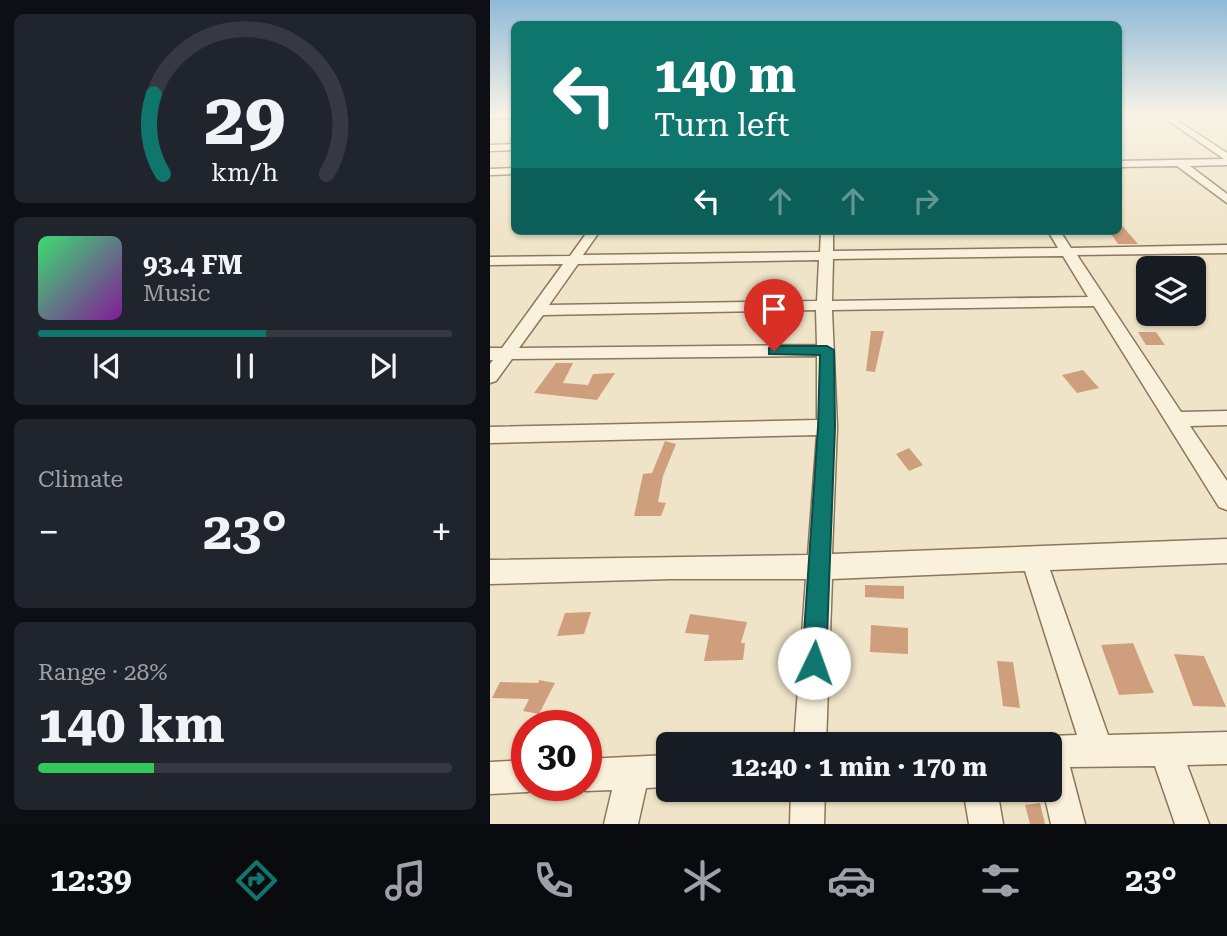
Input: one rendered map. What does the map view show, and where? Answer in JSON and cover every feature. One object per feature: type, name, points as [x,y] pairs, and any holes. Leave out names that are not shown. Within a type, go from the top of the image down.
[{"type":"street","points":[[1122,164],[1227,162]]},
{"type":"street","points":[[1180,163],[1227,200]]},
{"type":"street","points":[[490,172],[511,171]]},
{"type":"street","points":[[490,377],[498,354],[538,310],[591,235]]},
{"type":"street","points":[[811,732],[827,427],[824,305],[827,235]]},
{"type":"street","points":[[1056,235],[1227,500]]},
{"type":"street","points":[[492,263],[1227,249]]},
{"type":"street","points":[[538,310],[1098,301]]},
{"type":"street","points":[[498,354],[827,350]]},
{"type":"street","points":[[1174,419],[1227,418]]},
{"type":"street","points":[[490,435],[827,427]]},
{"type":"street","points":[[490,572],[671,567],[820,567],[1227,551]]},
{"type":"street","points":[[1034,559],[1098,751]]},
{"type":"street","points":[[1062,752],[1227,748]]},
{"type":"street","points":[[1166,750],[1192,824]]},
{"type":"street","points":[[602,774],[656,772]]},
{"type":"street","points":[[621,824],[633,773]]},
{"type":"street","points":[[490,778],[511,777]]},
{"type":"street","points":[[1062,800],[1068,824]]},
{"type":"street","points":[[807,824],[808,802]]},
{"type":"street","points":[[982,802],[986,824]]},
{"type":"building","points":[[1122,226],[1138,244],[1118,244],[1112,235],[1122,235]]},
{"type":"building","points":[[871,331],[884,331],[875,372],[866,371]]},
{"type":"building","points":[[1138,332],[1156,332],[1165,345],[1146,345]]},
{"type":"building","points":[[556,363],[573,363],[563,383],[588,385],[593,374],[615,373],[597,400],[534,393]]},
{"type":"building","points":[[1083,370],[1099,388],[1077,393],[1062,375]]},
{"type":"building","points":[[665,441],[676,444],[663,476],[658,502],[666,503],[661,516],[634,516],[643,474],[652,473]]},
{"type":"building","points":[[909,448],[923,465],[909,471],[896,454]]},
{"type":"building","points":[[865,585],[904,586],[904,599],[865,597]]},
{"type":"building","points":[[591,612],[584,634],[557,636],[565,613]]},
{"type":"building","points":[[690,614],[747,622],[741,643],[745,643],[743,660],[704,661],[709,635],[685,633]]},
{"type":"building","points":[[871,625],[908,628],[908,654],[870,652]]},
{"type":"building","points":[[1133,643],[1154,693],[1119,695],[1101,645]]},
{"type":"building","points":[[1174,654],[1204,656],[1226,707],[1193,706]]},
{"type":"building","points":[[997,661],[1013,662],[1020,708],[1003,706]]},
{"type":"building","points":[[539,680],[555,683],[541,710],[524,710],[529,699],[492,698],[500,682],[538,683]]},
{"type":"building","points":[[1040,803],[1045,824],[1030,824],[1025,805]]},
{"type":"route","points":[[774,351],[827,350],[827,427],[814,663]]}]
